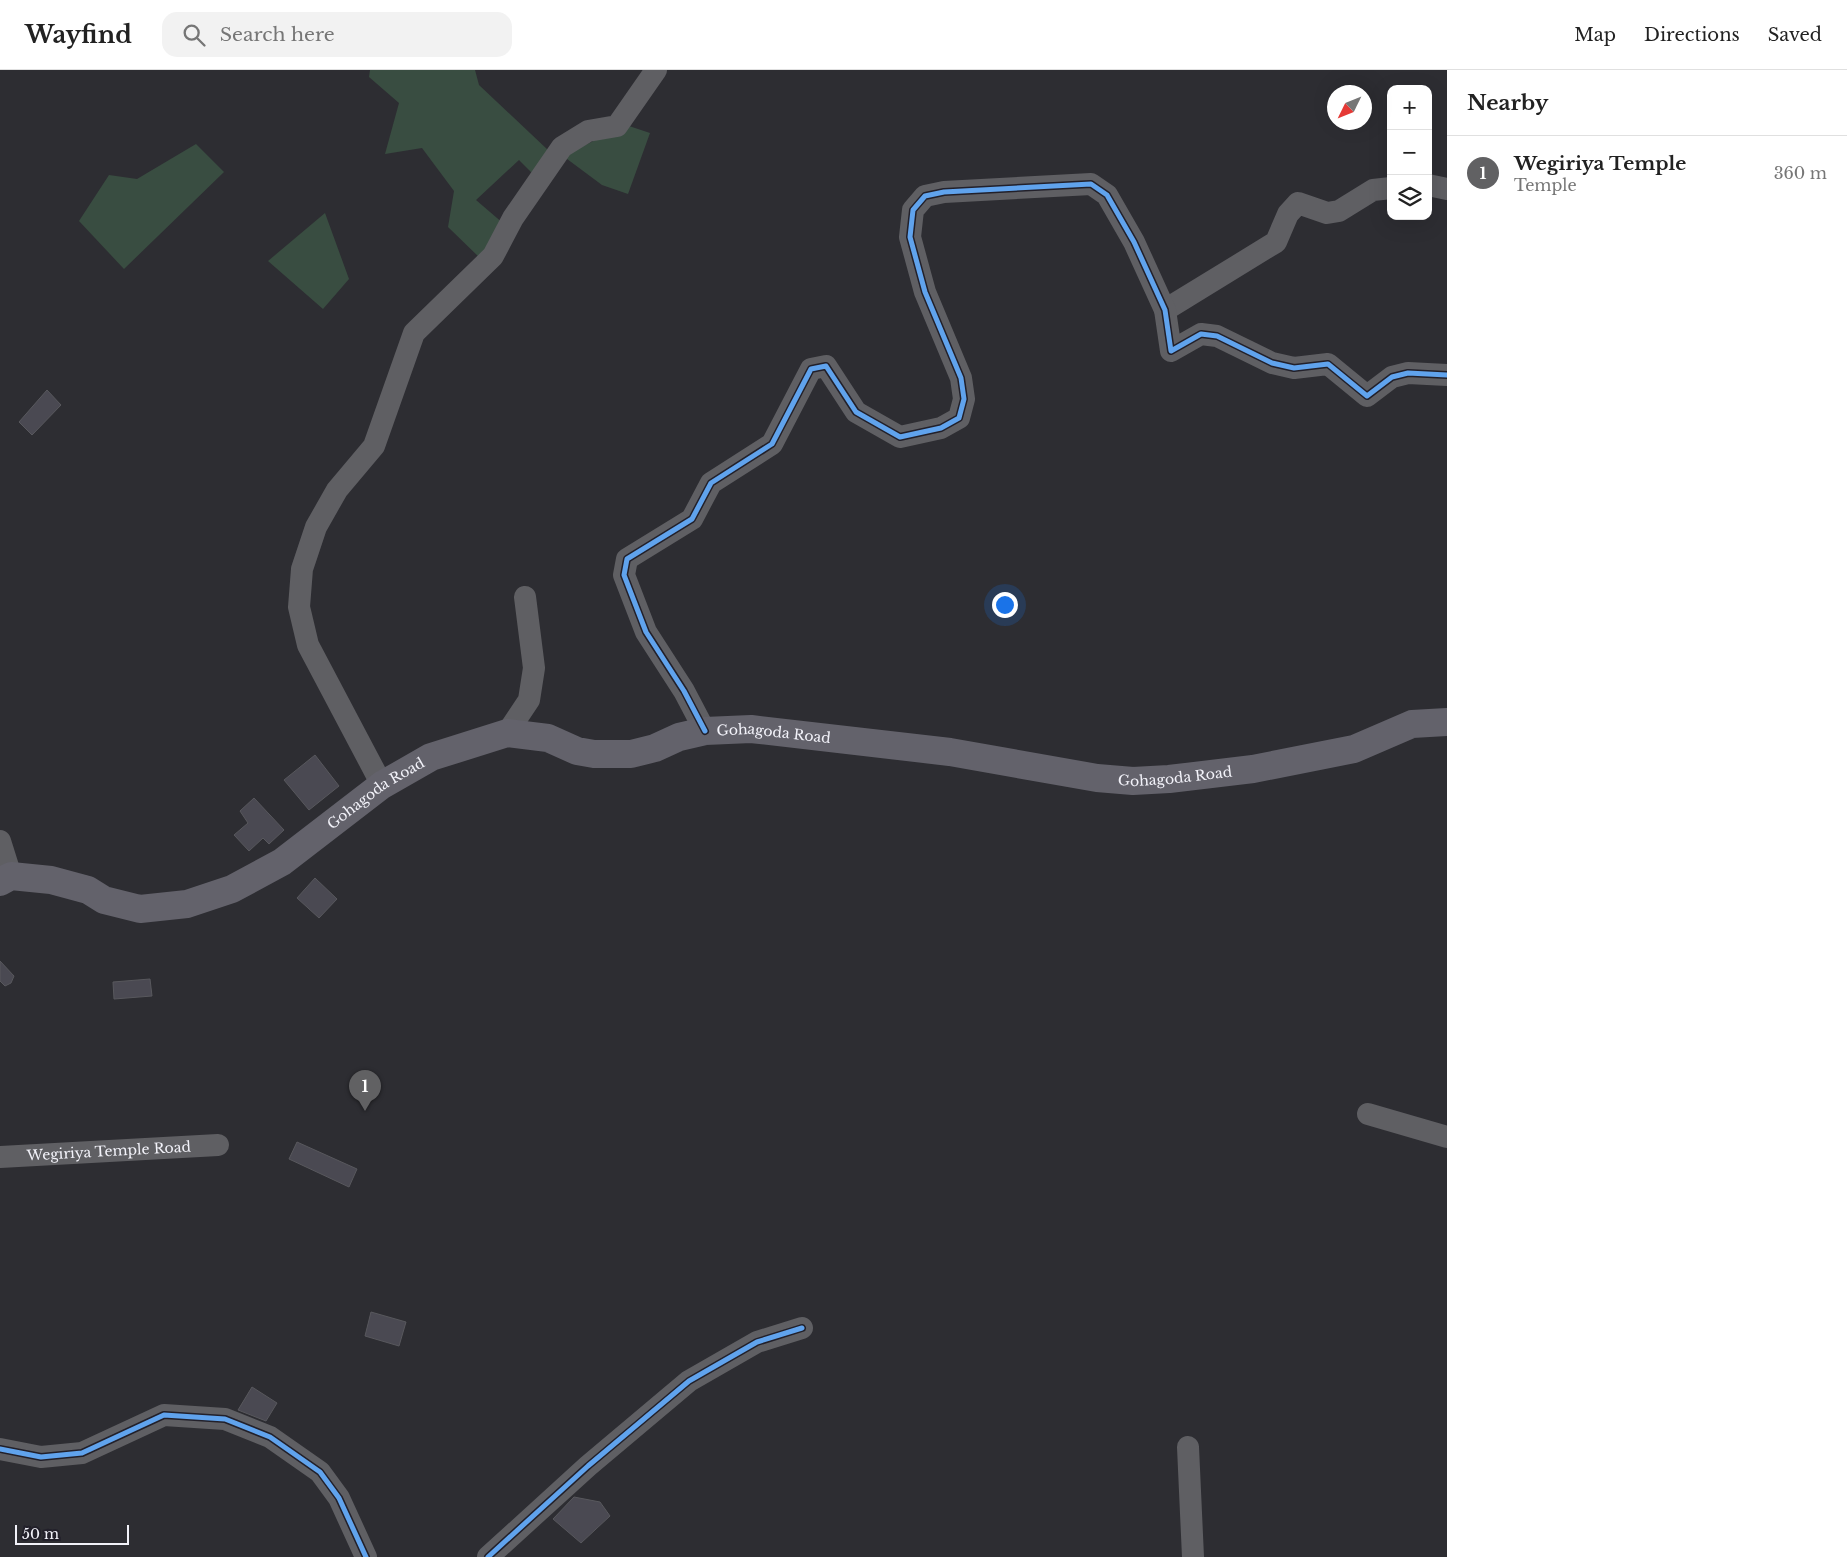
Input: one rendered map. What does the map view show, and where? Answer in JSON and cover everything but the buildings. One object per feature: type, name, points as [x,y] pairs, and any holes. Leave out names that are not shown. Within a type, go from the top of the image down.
[{"type":"main road","name":"Gohagoda Road","points":[[6,879],[69,884],[88,890],[104,900],[140,909],[187,904],[232,890],[282,862],[382,785],[432,757],[507,733],[548,738],[577,751],[594,754],[631,754],[647,750],[679,737],[705,731],[751,729],[950,752],[1097,778],[1133,781],[1169,780],[1253,770],[1354,749],[1412,724],[1447,722]]},
{"type":"street","points":[[382,785],[308,645],[298,607],[302,569],[316,527],[337,490],[374,446],[414,333],[493,256],[512,218],[562,147],[588,132],[617,126],[656,70]]},
{"type":"street","points":[[705,731],[684,692],[646,632],[624,575],[627,559],[692,519],[711,483],[772,444],[811,368],[826,366],[856,412],[900,437],[941,428],[959,418],[964,399],[960,378],[925,292],[910,237],[913,210],[925,196],[944,192],[1090,184],[1107,195],[1130,234],[1165,310],[1171,350],[1201,334],[1217,336],[1272,363],[1294,368],[1328,364],[1368,396],[1392,377],[1408,372],[1447,375]]},
{"type":"street","points":[[1432,186],[1447,190]]},
{"type":"street","points":[[1165,310],[1276,242],[1288,214],[1298,204],[1327,213],[1339,212],[1373,190],[1387,188]]},
{"type":"street","points":[[507,733],[529,700],[534,668],[525,597]]},
{"type":"street","points":[[0,841],[6,879]]},
{"type":"street","points":[[1368,1114],[1447,1137]]},
{"type":"street","name":"Wegiriya Temple Road","points":[[0,1157],[218,1145]]},
{"type":"street","points":[[488,1557],[588,1466],[689,1380],[756,1342],[802,1328]]},
{"type":"street","points":[[0,1449],[41,1457],[82,1453],[164,1415],[225,1419],[270,1437],[320,1472],[339,1498],[366,1557]]},
{"type":"street","points":[[1188,1447],[1193,1557]]},
{"type":"green space","points":[[370,70],[475,70],[479,85],[549,151],[534,175],[519,160],[476,200],[504,224],[482,260],[448,227],[454,191],[422,148],[385,154],[399,103],[369,77]]},
{"type":"green space","points":[[626,125],[650,133],[628,194],[602,185],[563,156]]},
{"type":"green space","points":[[196,144],[224,172],[124,269],[79,221],[109,175],[137,179]]},
{"type":"green space","points":[[325,213],[349,279],[323,309],[268,261]]},
{"type":"cycle path","points":[[705,731],[684,691],[646,632],[624,575],[627,559],[692,519],[711,483],[772,444],[811,369],[826,366],[856,412],[900,437],[941,428],[959,418],[964,399],[961,378],[925,292],[910,237],[913,210],[925,196],[944,192],[1091,184],[1107,195],[1134,242],[1165,310],[1171,351],[1201,334],[1217,336],[1272,363],[1294,368],[1328,364],[1367,396],[1392,377],[1408,373],[1447,375]]},
{"type":"cycle path","points":[[488,1557],[588,1466],[689,1381],[757,1342],[802,1328]]},
{"type":"cycle path","points":[[0,1449],[41,1457],[82,1453],[164,1415],[225,1419],[270,1437],[320,1472],[339,1498],[366,1557]]},
{"type":"place","name":"Wegiriya Temple","points":[[365,1111]]}]
